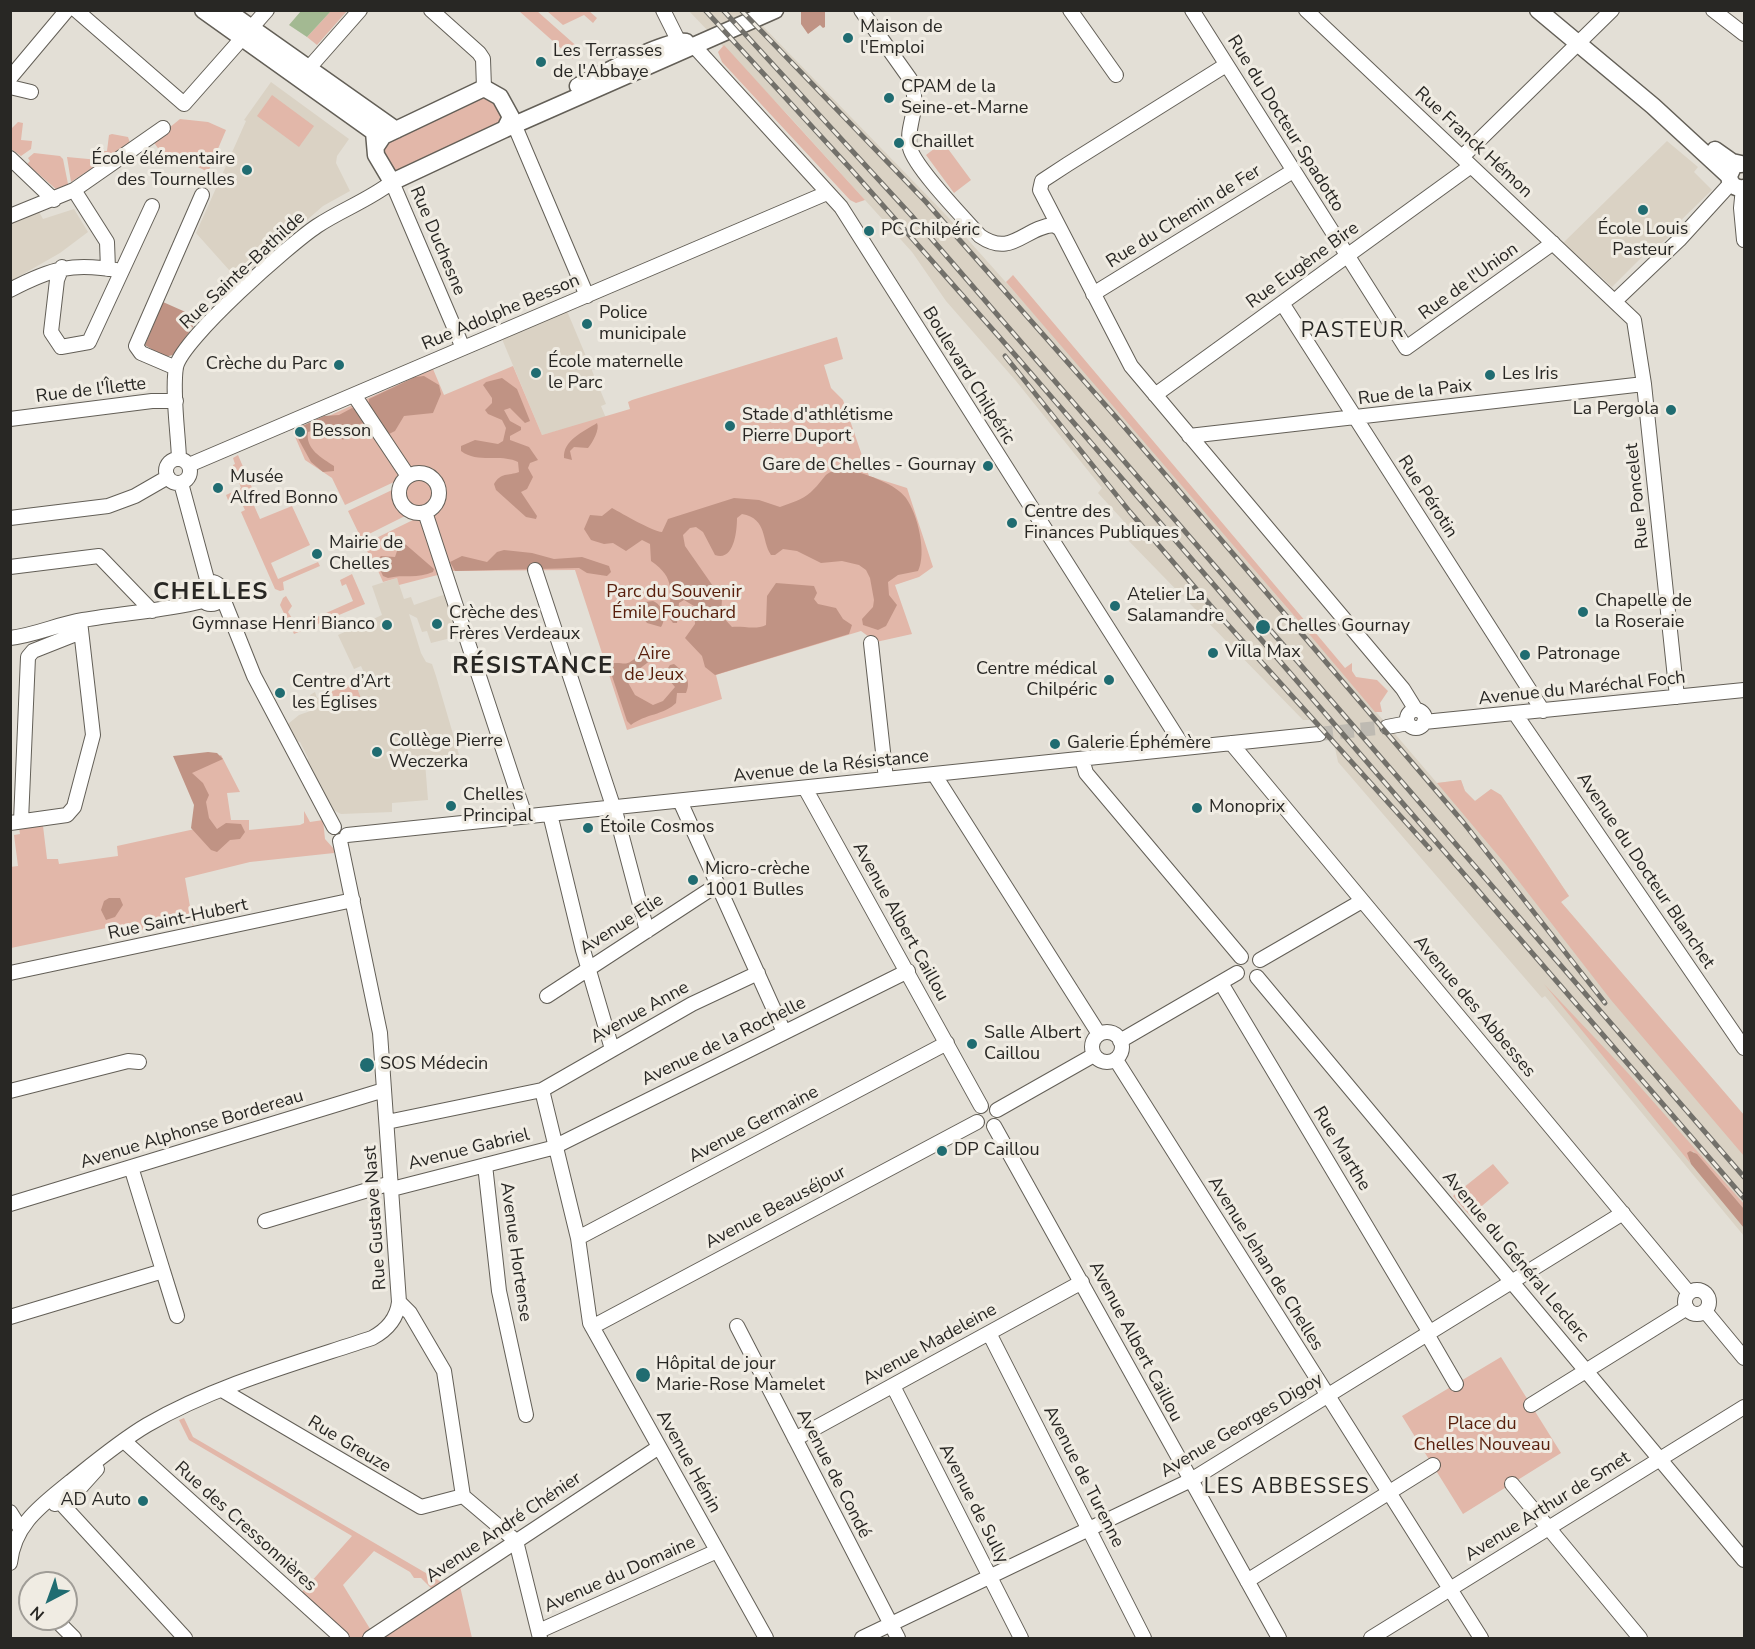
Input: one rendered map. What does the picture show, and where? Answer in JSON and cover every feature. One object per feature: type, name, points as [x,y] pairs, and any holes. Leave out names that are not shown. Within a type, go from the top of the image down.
[{"type":"main road","points":[[203,10],[369,128],[375,134],[376,154],[392,182],[510,120],[516,111],[528,110],[775,10]]},
{"type":"main road","points":[[226,10],[243,38],[308,69],[396,130]]},
{"type":"main road","points":[[1538,10],[1653,106],[1737,184]]},
{"type":"main road","points":[[377,145],[383,136],[484,88],[500,97],[510,120]]},
{"type":"main road","points":[[1653,106],[1723,157],[1743,164]]},
{"type":"main road","points":[[1737,184],[1733,167],[1743,164]]},
{"type":"street","points":[[12,70],[67,10]]},
{"type":"street","points":[[76,10],[184,104],[267,10]]},
{"type":"street","points":[[308,69],[360,10]]},
{"type":"street","points":[[431,10],[479,53],[483,59],[484,88]]},
{"type":"street","name":"Boulevard Chilpéric","points":[[663,10],[687,44],[841,207],[1184,748]]},
{"type":"street","points":[[861,10],[912,85],[915,113],[909,134],[915,159],[980,236],[988,242],[1001,245],[1016,242],[1047,226],[1054,225],[1060,230]]},
{"type":"street","points":[[1070,10],[1116,75]]},
{"type":"street","name":"Rue du Docteur Spadotto","points":[[1192,10],[1347,256]]},
{"type":"street","name":"Rue Franck Hémon","points":[[1305,10],[1615,301]]},
{"type":"street","name":"Rue Eugène Bire","points":[[1155,395],[1347,256],[1466,161],[1612,10]]},
{"type":"street","points":[[1713,10],[1744,34]]},
{"type":"street","points":[[1226,65],[1042,181],[1042,194],[1131,366],[1396,680],[1416,710],[1423,714],[1424,722]]},
{"type":"street","points":[[10,87],[31,92]]},
{"type":"street","points":[[510,120],[587,296]]},
{"type":"street","points":[[10,216],[74,190],[163,128]]},
{"type":"street","points":[[10,158],[54,200]]},
{"type":"street","name":"Rue du Chemin de Fer","points":[[1093,294],[1293,171]]},
{"type":"street","name":"Rue Duchesne","points":[[392,182],[464,348]]},
{"type":"street","name":"Rue Sainte-Bathilde","points":[[176,368],[182,354],[213,318],[302,237],[327,220],[375,195],[392,182]]},
{"type":"street","points":[[1737,184],[1744,240]]},
{"type":"street","points":[[1615,301],[1737,184]]},
{"type":"street","points":[[74,190],[107,243],[114,270]]},
{"type":"street","name":"Rue Adolphe Besson","points":[[184,462],[354,395],[827,193]]},
{"type":"street","points":[[10,518],[108,506],[190,476],[184,462],[177,401],[176,368],[141,353],[136,346],[202,195]]},
{"type":"street","points":[[62,267],[57,280],[51,332],[61,347],[89,342],[114,270],[152,206]]},
{"type":"street","name":"Rue de l'Union","points":[[1347,256],[1407,349],[1553,243]]},
{"type":"street","points":[[10,290],[47,271],[62,267],[114,270]]},
{"type":"street","name":"Rue Poncelet","points":[[1615,301],[1636,324],[1677,697]]},
{"type":"street","name":"Rue Pérotin","points":[[1282,303],[1542,711]]},
{"type":"street","name":"Rue de la Paix","points":[[1189,436],[1644,384]]},
{"type":"street","points":[[354,395],[408,476]]},
{"type":"street","name":"Rue de l'Îlette","points":[[10,419],[152,401],[177,401]]},
{"type":"street","points":[[184,462],[169,463],[166,470],[174,480],[208,583]]},
{"type":"street","points":[[425,474],[437,484],[438,501],[425,512],[409,510],[401,501],[401,485],[408,476],[425,474]]},
{"type":"street","points":[[425,512],[525,816]]},
{"type":"street","points":[[10,567],[99,556],[152,611]]},
{"type":"street","points":[[535,570],[614,807],[647,931]]},
{"type":"street","points":[[208,583],[201,589],[230,616],[254,676],[334,827],[342,826],[344,838]]},
{"type":"street","points":[[208,583],[220,587],[212,601]]},
{"type":"street","points":[[10,638],[212,601]]},
{"type":"street","points":[[80,626],[93,735],[74,807],[67,815],[16,822],[28,657],[33,651],[80,626]]},
{"type":"street","points":[[871,643],[885,779]]},
{"type":"street","name":"Avenue du Maréchal Foch","points":[[1387,727],[1408,723],[1418,728],[1424,722],[1677,697],[1743,694]]},
{"type":"street","points":[[1408,723],[1408,714],[1416,710]]},
{"type":"street","name":"Avenue du Docteur Blanchet","points":[[1516,714],[1744,1048]]},
{"type":"street","name":"Avenue de la Résistance","points":[[344,838],[525,816],[1319,734]]},
{"type":"street","name":"Avenue des Abbesses","points":[[1231,743],[1689,1293]]},
{"type":"street","points":[[1083,759],[1088,775],[1241,957]]},
{"type":"street","points":[[934,774],[1099,1034]]},
{"type":"street","name":"Avenue Albert Caillou","points":[[805,788],[981,1106]]},
{"type":"street","points":[[680,801],[784,1032]]},
{"type":"street","points":[[550,814],[588,969],[612,1049]]},
{"type":"street","name":"Rue Gustave Nast","points":[[25,1523],[98,1460],[156,1420],[222,1390],[372,1338],[392,1321],[399,1302],[380,1033],[353,900],[344,838]]},
{"type":"street","name":"Avenue Elie","points":[[547,996],[717,885]]},
{"type":"street","name":"Rue Saint-Hubert","points":[[10,973],[353,900]]},
{"type":"street","points":[[1260,960],[1362,901]]},
{"type":"street","points":[[1252,954],[1260,960],[1261,970],[1257,977],[1246,980],[1238,973],[1236,964],[1241,957],[1252,954]]},
{"type":"street","name":"Avenue de la Rochelle","points":[[556,1146],[908,971]]},
{"type":"street","name":"Avenue Anne","points":[[387,1122],[542,1090],[692,1004],[758,973]]},
{"type":"street","points":[[1120,1041],[1238,973]]},
{"type":"street","name":"Avenue du Général Leclerc","points":[[1257,977],[1744,1560]]},
{"type":"street","name":"Rue Marthe","points":[[1221,983],[1456,1384]]},
{"type":"street","points":[[1109,1032],[1120,1041],[1121,1051],[1116,1060],[1101,1062],[1094,1055],[1093,1041],[1099,1034],[1109,1032]]},
{"type":"street","name":"Avenue Germaine","points":[[578,1238],[947,1043]]},
{"type":"street","points":[[997,1110],[1094,1055]]},
{"type":"street","name":"Avenue Jehan de Chelles","points":[[1116,1060],[1481,1638]]},
{"type":"street","points":[[10,1091],[128,1061],[138,1062]]},
{"type":"street","name":"Avenue Alphonse Bordereau","points":[[10,1204],[384,1090]]},
{"type":"street","name":"Avenue Hénin","points":[[542,1090],[578,1238],[592,1327],[766,1638]]},
{"type":"street","points":[[988,1104],[997,1110],[999,1120],[994,1126],[985,1128],[977,1122],[976,1113],[981,1106],[988,1104]]},
{"type":"street","name":"Avenue Beauséjour","points":[[592,1327],[977,1122]]},
{"type":"street","name":"Avenue Albert Caillou","points":[[994,1126],[1279,1638]]},
{"type":"street","name":"Avenue Gabriel","points":[[265,1221],[391,1186],[556,1146]]},
{"type":"street","name":"Avenue Hortense","points":[[485,1165],[499,1291],[526,1415]]},
{"type":"street","points":[[131,1167],[177,1316]]},
{"type":"street","name":"Avenue Georges Digoy","points":[[862,1638],[1191,1480],[1623,1213]]},
{"type":"street","points":[[10,1317],[163,1271]]},
{"type":"street","name":"Avenue Madeleine","points":[[795,1439],[1082,1282]]},
{"type":"street","points":[[1696,1290],[1706,1294],[1709,1301],[1705,1311],[1695,1313],[1687,1308],[1685,1300],[1689,1293],[1696,1290]]},
{"type":"street","points":[[399,1302],[410,1313],[444,1371],[463,1496],[516,1541],[540,1635]]},
{"type":"street","points":[[1531,1405],[1687,1308]]},
{"type":"street","points":[[1705,1311],[1744,1358]]},
{"type":"street","name":"Avenue de Condé","points":[[737,1326],[898,1638]]},
{"type":"street","name":"Avenue de Turenne","points":[[989,1333],[1144,1638]]},
{"type":"street","name":"Avenue de Sully","points":[[892,1386],[1021,1638]]},
{"type":"street","name":"Rue Greuze","points":[[222,1390],[421,1507],[463,1496]]},
{"type":"street","name":"Avenue Arthur de Smet","points":[[1371,1638],[1744,1407]]},
{"type":"street","name":"Rue Gustave Nast","points":[[25,1523],[79,1489],[119,1446]]},
{"type":"street","name":"Rue des Cressonnières","points":[[119,1446],[342,1638]]},
{"type":"street","name":"Avenue André Chénier","points":[[370,1638],[658,1447]]},
{"type":"street","name":"Rue Gustave Nast","points":[[60,1502],[62,1494],[81,1479],[98,1460]]},
{"type":"street","points":[[1247,1581],[1433,1466]]},
{"type":"street","points":[[1512,1484],[1638,1638]]},
{"type":"street","points":[[79,1489],[74,1501],[75,1511],[86,1529]]},
{"type":"street","points":[[60,1502],[185,1638]]},
{"type":"street","points":[[10,1512],[25,1523],[13,1544],[10,1563]]},
{"type":"street","name":"Avenue du Domaine","points":[[540,1635],[717,1551]]},
{"type":"shaded area","points":[[301,11],[331,11],[307,37],[289,25]]},
{"type":"shaded area","points":[[689,11],[748,11],[946,215],[1076,361],[1437,783],[1461,780],[1465,791],[1475,801],[1491,789],[1501,795],[1569,896],[1561,902],[1744,1115],[1744,1236],[1545,996],[1542,998],[1338,762],[1335,748],[1312,720],[1303,720],[1123,535],[1130,528],[1098,493],[1102,488],[1016,381],[946,301],[912,252],[789,116]]},
{"type":"shaded area","points":[[271,82],[349,139],[337,156],[336,163],[350,191],[323,206],[238,280],[196,233],[246,121],[244,120]]},
{"type":"shaded area","name":"École Louis Pasteur","points":[[1667,141],[1698,167],[1694,172],[1712,190],[1673,228],[1675,231],[1653,251],[1650,249],[1612,287],[1563,243]]},
{"type":"shaded area","points":[[74,209],[88,232],[60,253],[11,281],[11,221],[38,210],[43,219]]},
{"type":"shaded area","name":"École maternelle le Parc","points":[[567,311],[606,404],[601,406],[606,418],[542,435],[502,339]]},
{"type":"shaded area","name":"Collège Pierre Weczerka","points":[[397,578],[404,599],[411,597],[414,605],[446,594],[459,636],[431,643],[427,631],[422,632],[417,618],[409,614],[421,653],[426,662],[432,664],[460,758],[425,762],[428,800],[392,803],[392,812],[341,814],[333,810],[307,762],[308,758],[300,742],[296,741],[288,724],[299,715],[316,709],[310,695],[315,692],[317,698],[366,677],[361,666],[354,669],[338,635],[382,615],[372,586]]},
{"type":"green space","points":[[331,11],[347,11],[317,45],[307,37]]},
{"type":"green space","points":[[519,11],[537,11],[581,50],[573,59]]},
{"type":"green space","points":[[547,11],[589,11],[597,18],[593,23],[584,15],[563,25]]},
{"type":"green space","points":[[801,11],[825,11],[825,27],[820,25],[808,34],[801,24]]},
{"type":"green space","points":[[724,45],[865,200],[856,203],[850,200],[722,62],[718,52]]},
{"type":"green space","points":[[479,94],[489,96],[502,115],[499,125],[399,172],[394,170],[382,153],[383,144]]},
{"type":"green space","points":[[272,95],[314,126],[299,147],[257,116]]},
{"type":"green space","points":[[180,119],[208,122],[226,130],[208,172],[188,162],[171,167],[153,141]]},
{"type":"green space","points":[[18,122],[23,123],[21,140],[32,141],[31,149],[21,156],[11,149],[11,129]]},
{"type":"green space","points":[[109,135],[128,137],[130,143],[71,182],[67,157],[99,160],[100,151],[107,151]]},
{"type":"green space","points":[[943,142],[971,180],[954,193],[926,155]]},
{"type":"green space","points":[[34,153],[60,156],[63,159],[68,184],[57,190],[27,164],[30,161],[28,158]]},
{"type":"green space","points":[[1013,275],[1306,622],[1302,625],[1006,282]]},
{"type":"green space","points":[[163,302],[199,318],[173,355],[164,357],[145,345]]},
{"type":"green space","name":"Parc du Souvenir Émile Fouchard","points":[[837,337],[843,359],[824,365],[831,388],[843,400],[869,476],[907,488],[933,567],[919,577],[895,585],[912,634],[876,642],[861,631],[716,675],[722,699],[627,730],[575,570],[453,571],[399,585],[397,578],[383,582],[375,564],[362,569],[358,562],[369,555],[364,544],[415,519],[405,516],[361,538],[348,511],[392,490],[394,482],[345,505],[332,478],[305,460],[293,432],[433,369],[444,395],[513,366],[542,435],[630,409],[628,402],[632,400]]},
{"type":"green space","points":[[424,376],[439,385],[441,394],[433,413],[404,416],[395,431],[387,435],[363,423],[352,426],[343,440],[331,425],[308,432],[312,448],[334,466],[334,471],[323,472],[311,462],[295,433],[300,427],[324,416],[339,415],[352,408],[368,412],[369,399],[415,377]]},
{"type":"green space","points":[[502,378],[517,389],[530,421],[525,423],[510,408],[504,410],[510,421],[521,427],[521,430],[510,436],[510,440],[529,447],[538,460],[530,463],[528,468],[533,477],[527,489],[521,492],[537,516],[536,519],[526,517],[496,490],[494,484],[502,476],[519,472],[518,462],[504,458],[475,457],[461,451],[461,446],[475,440],[498,444],[503,441],[506,428],[502,420],[488,414],[485,410],[492,403],[492,398],[483,385]]},
{"type":"green space","points":[[597,423],[597,432],[588,448],[574,447],[570,451],[572,460],[564,458],[570,441]]},
{"type":"green space","points":[[238,455],[256,497],[252,499],[248,491],[233,499],[235,504],[230,505],[226,495],[241,488],[233,465],[235,464],[233,458]]},
{"type":"green space","points":[[851,470],[896,488],[910,505],[920,534],[922,554],[918,571],[898,575],[888,582],[889,595],[897,605],[886,626],[878,630],[863,625],[862,619],[873,607],[874,600],[870,578],[866,570],[859,565],[842,561],[821,563],[797,551],[783,549],[771,555],[760,525],[756,520],[742,514],[737,518],[735,537],[730,550],[721,556],[715,555],[703,532],[696,527],[690,528],[683,535],[685,546],[722,599],[721,615],[732,627],[754,628],[766,625],[767,596],[776,583],[814,586],[817,593],[814,599],[818,604],[836,608],[843,619],[852,625],[849,634],[715,675],[705,667],[702,656],[685,638],[695,624],[694,606],[684,600],[679,603],[677,623],[673,623],[670,619],[670,586],[665,574],[651,561],[650,544],[642,540],[626,551],[613,543],[604,544],[591,540],[584,529],[590,515],[602,516],[612,508],[645,526],[662,532],[668,519],[734,498],[759,500],[780,507],[808,495],[830,472]]},
{"type":"green space","points":[[252,501],[260,519],[292,506],[310,545],[271,563],[278,579],[318,562],[320,566],[283,582],[284,590],[275,589],[241,512],[245,510],[243,506]]},
{"type":"green space","points":[[404,543],[434,569],[433,572],[416,576],[388,578],[383,576],[376,561],[381,556],[395,557],[398,548]]},
{"type":"green space","points":[[504,550],[532,553],[554,559],[582,557],[609,566],[611,572],[607,576],[587,573],[579,568],[455,571],[450,562],[462,556],[487,562],[497,552]]},
{"type":"green space","points":[[352,574],[365,604],[294,634],[280,605],[283,598],[286,596],[292,606],[288,612],[297,626],[353,601],[346,584],[342,586],[340,580]]},
{"type":"green space","points":[[653,601],[663,612],[664,620],[661,627],[647,623],[644,619],[645,602]]},
{"type":"green space","points":[[1314,631],[1345,668],[1352,663],[1352,671],[1356,677],[1377,680],[1388,691],[1380,703],[1382,712],[1375,712],[1309,634]]},
{"type":"green space","points":[[642,651],[648,651],[652,655],[651,660],[626,679],[635,695],[653,705],[663,701],[675,687],[664,674],[670,665],[674,664],[686,677],[688,688],[686,693],[677,693],[676,703],[671,707],[631,725],[627,721],[608,664],[628,663]]},
{"type":"green space","points":[[355,682],[361,699],[331,712],[323,695]]},
{"type":"green space","points":[[217,753],[223,759],[192,773],[203,783],[209,795],[206,802],[209,818],[217,829],[226,823],[241,824],[245,832],[240,839],[230,840],[217,852],[211,850],[191,828],[194,805],[173,756]]},
{"type":"green space","points":[[221,755],[240,792],[227,793],[231,820],[249,820],[249,830],[300,825],[304,823],[304,811],[310,822],[323,820],[325,839],[334,849],[334,853],[250,862],[185,878],[194,929],[191,920],[113,936],[111,927],[11,948],[10,867],[18,866],[14,835],[20,834],[19,828],[43,826],[47,859],[58,859],[59,864],[118,856],[117,846],[204,827],[187,772]]},
{"type":"green space","points":[[1461,780],[1465,791],[1475,801],[1491,789],[1501,795],[1569,896],[1561,902],[1744,1115],[1744,1156],[1611,1000],[1507,866],[1437,783]]},
{"type":"green space","points":[[109,898],[120,898],[123,905],[115,917],[106,920],[101,910],[104,901]]},
{"type":"green space","points":[[1544,984],[1627,1072],[1744,1204],[1744,1209],[1693,1151],[1689,1160],[1691,1164]]},
{"type":"green space","points":[[1690,1151],[1697,1154],[1744,1209],[1744,1228],[1691,1164],[1687,1153]]},
{"type":"green space","points":[[1493,1164],[1509,1183],[1470,1216],[1453,1196]]},
{"type":"green space","name":"Place du Chelles Nouveau","points":[[1501,1357],[1561,1453],[1463,1514],[1402,1416]]},
{"type":"green space","points":[[184,1418],[193,1437],[443,1583],[432,1589],[421,1578],[414,1578],[410,1572],[374,1551],[343,1585],[372,1632],[361,1638],[347,1637],[301,1593],[352,1536],[189,1440],[179,1420]]},
{"type":"green space","points":[[460,1586],[472,1638],[381,1638]]},
{"type":"tunnel","points":[[1319,734],[1387,727]]},
{"type":"railway","points":[[705,10],[849,167],[1016,356],[1744,1198]]},
{"type":"railway","points":[[723,10],[911,215],[1744,1177]]},
{"type":"railway","points":[[741,10],[926,202],[1115,416],[1463,822],[1605,1003]]},
{"type":"railway","points":[[1005,356],[1130,512],[1210,605],[1430,849]]},
{"type":"place","name":"Maison de l'Emploi","points":[[848,38]]},
{"type":"place","name":"Les Terrasses de l'Abbaye","points":[[541,62]]},
{"type":"place","name":"CPAM de la Seine-et-Marne","points":[[889,98]]},
{"type":"place","name":"Chaillet","points":[[899,143]]},
{"type":"place","name":"École élémentaire des Tournelles","points":[[247,170]]},
{"type":"place","name":"École Louis Pasteur","points":[[1643,210]]},
{"type":"place","name":"PC Chilpéric","points":[[869,231]]},
{"type":"place","name":"Police municipale","points":[[587,324]]},
{"type":"place","name":"Crèche du Parc","points":[[339,365]]},
{"type":"place","name":"École maternelle le Parc","points":[[536,373]]},
{"type":"place","name":"Les Iris","points":[[1490,375]]},
{"type":"place","name":"La Pergola","points":[[1671,410]]},
{"type":"place","name":"Stade d'athlétisme Pierre Duport","points":[[730,426]]},
{"type":"place","name":"Besson","points":[[300,432]]},
{"type":"place","name":"Gare de Chelles - Gournay","points":[[988,466]]},
{"type":"place","name":"Musée Alfred Bonno","points":[[218,488]]},
{"type":"place","name":"Centre des Finances Publiques","points":[[1012,523]]},
{"type":"place","name":"Mairie de Chelles","points":[[317,554]]},
{"type":"place","name":"Atelier La Salamandre","points":[[1115,606]]},
{"type":"place","name":"Chapelle de la Roseraie","points":[[1583,612]]},
{"type":"place","name":"Crèche des Frères Verdeaux","points":[[437,624]]},
{"type":"place","name":"Gymnase Henri Bianco","points":[[387,625]]},
{"type":"place","name":"Chelles Gournay","points":[[1263,627]]},
{"type":"place","name":"Villa Max","points":[[1213,653]]},
{"type":"place","name":"Patronage","points":[[1525,655]]},
{"type":"place","name":"Centre médical Chilpéric","points":[[1109,680]]},
{"type":"place","name":"Centre d’Art les Églises","points":[[280,693]]},
{"type":"place","name":"Galerie Éphémère","points":[[1055,744]]},
{"type":"place","name":"Collège Pierre Weczerka","points":[[377,752]]},
{"type":"place","name":"Chelles Principal","points":[[451,806]]},
{"type":"place","name":"Monoprix","points":[[1197,808]]},
{"type":"place","name":"Étoile Cosmos","points":[[588,828]]},
{"type":"place","name":"Micro-crèche 1001 Bulles","points":[[693,880]]},
{"type":"place","name":"Salle Albert Caillou","points":[[972,1044]]},
{"type":"place","name":"SOS Médecin","points":[[367,1065]]},
{"type":"place","name":"DP Caillou","points":[[942,1151]]},
{"type":"place","name":"Hôpital de jour Marie-Rose Mamelet","points":[[643,1375]]},
{"type":"place","name":"AD Auto","points":[[143,1501]]},
{"type":"district","name":"PASTEUR","points":[[1353,332]]},
{"type":"district","name":"CHELLES","points":[[211,593]]},
{"type":"district","name":"RÉSISTANCE","points":[[533,667]]},
{"type":"district","name":"LES ABBESSES","points":[[1287,1488]]},
{"type":"park label","name":"Aire de Jeux","points":[[654,665]]}]
